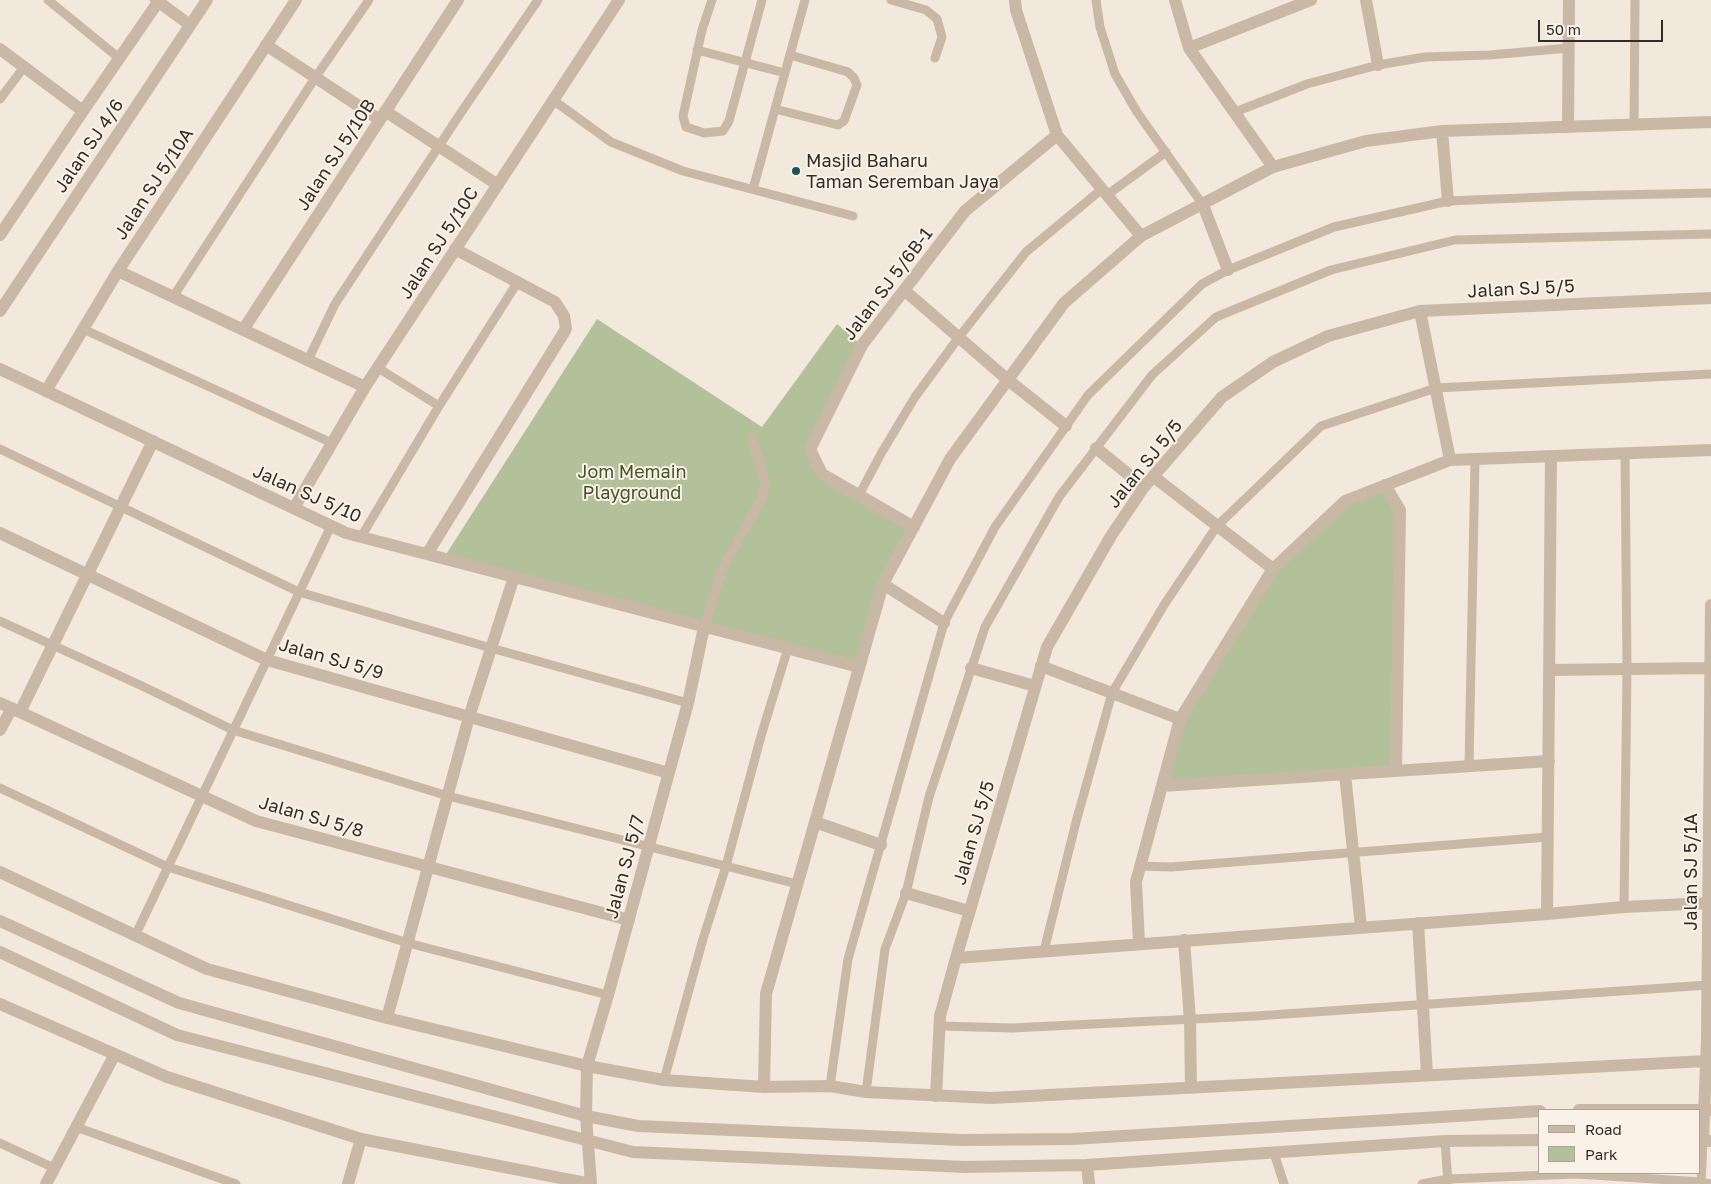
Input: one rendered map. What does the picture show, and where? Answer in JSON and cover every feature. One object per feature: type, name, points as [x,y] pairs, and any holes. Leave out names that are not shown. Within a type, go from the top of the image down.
[{"type":"street","name":"Jalan SJ 4/6","points":[[0,311],[207,0]]},
{"type":"street","name":"Jalan SJ 5/10A","points":[[46,391],[118,271],[296,0]]},
{"type":"street","name":"Jalan SJ 5/10B","points":[[243,330],[458,0]]},
{"type":"street","name":"Jalan SJ 5/10C","points":[[294,508],[365,387],[619,0]]},
{"type":"street","points":[[1016,0],[1016,10],[1058,135],[1141,236]]},
{"type":"street","points":[[1175,0],[1189,48],[1273,167]]},
{"type":"street","points":[[1189,48],[1310,0]]},
{"type":"street","points":[[1366,0],[1378,65]]},
{"type":"street","points":[[1568,127],[1569,0]]},
{"type":"street","points":[[0,235],[82,110],[157,1],[190,24]]},
{"type":"street","points":[[266,45],[315,78],[439,147],[498,185]]},
{"type":"street","points":[[0,49],[82,110]]},
{"type":"street","points":[[764,1087],[766,994],[883,584],[950,459],[1064,303],[1141,236],[1273,167],[1366,141],[1442,131],[1711,122]]},
{"type":"street","points":[[1442,131],[1448,201]]},
{"type":"street","name":"Jalan SJ 5/6B-1","points":[[914,527],[822,474],[810,449],[862,345],[965,211],[1058,135]]},
{"type":"street","points":[[1203,205],[1228,270]]},
{"type":"street","points":[[427,554],[566,329],[564,316],[555,302],[455,249]]},
{"type":"street","points":[[118,271],[365,387]]},
{"type":"street","points":[[904,290],[1008,380],[1066,426]]},
{"type":"street","name":"Jalan SJ 5/5","points":[[936,1096],[940,1016],[1047,647],[1111,536],[1144,487],[1222,397],[1272,362],[1328,336],[1420,311],[1711,298]]},
{"type":"street","points":[[1420,311],[1450,460]]},
{"type":"street","name":"Jalan SJ 5/10","points":[[0,369],[346,533],[859,667]]},
{"type":"street","points":[[0,730],[10,707],[52,646],[153,441]]},
{"type":"street","points":[[1096,448],[1144,487]]},
{"type":"street","points":[[1139,943],[1136,882],[1180,719],[1273,569],[1345,501],[1450,460],[1711,450]]},
{"type":"street","points":[[1547,914],[1551,456]]},
{"type":"street","points":[[1154,477],[1273,569]]},
{"type":"street","points":[[1386,485],[1400,510],[1396,771]]},
{"type":"street","name":"Jalan SJ 5/9","points":[[0,533],[267,660],[669,773]]},
{"type":"street","points":[[387,1018],[469,717],[514,577]]},
{"type":"street","points":[[883,584],[944,623]]},
{"type":"street","name":"Jalan SJ 5/1A","points":[[1708,1057],[1711,605]]},
{"type":"street","name":"Jalan SJ 5/7","points":[[591,1184],[586,1116],[587,1066],[688,703],[704,627]]},
{"type":"street","points":[[1041,666],[1180,719]]},
{"type":"street","points":[[971,668],[1035,686]]},
{"type":"street","points":[[1550,670],[1710,668]]},
{"type":"street","name":"Jalan SJ 5/8","points":[[10,707],[256,821],[629,920]]},
{"type":"street","points":[[1162,786],[1548,761]]},
{"type":"street","points":[[1345,774],[1361,927]]},
{"type":"street","points":[[815,822],[881,845]]},
{"type":"street","points":[[0,872],[206,968],[387,1018],[587,1066],[664,1080],[764,1087],[830,1086],[866,1092],[991,1098],[1427,1076],[1708,1057],[1708,1110],[1705,1140]]},
{"type":"street","points":[[906,893],[969,911]]},
{"type":"street","points":[[956,958],[1624,907],[1708,903]]},
{"type":"street","points":[[0,921],[179,1003],[586,1116],[638,1126],[962,1140],[1072,1139],[1538,1110]]},
{"type":"street","points":[[1418,923],[1427,1076]]},
{"type":"street","points":[[1184,940],[1190,1020],[1191,1087]]},
{"type":"street","points":[[0,952],[177,1035],[633,1152],[965,1167],[1087,1165],[1445,1141],[1538,1140]]},
{"type":"street","points":[[0,1004],[167,1077],[361,1139],[591,1184]]},
{"type":"street","points":[[46,1184],[115,1054]]},
{"type":"street","points":[[348,1184],[361,1139]]},
{"type":"street","points":[[1087,1165],[1089,1184]]},
{"type":"lane","points":[[48,0],[119,58]]},
{"type":"lane","points":[[173,296],[315,78],[369,0]]},
{"type":"lane","points":[[308,360],[335,304],[538,0]]},
{"type":"lane","points":[[712,0],[702,30],[683,116],[686,127],[704,133],[723,131],[729,121],[762,0]]},
{"type":"lane","points":[[753,189],[805,0]]},
{"type":"lane","points":[[891,0],[926,10],[938,19],[942,37],[935,58]]},
{"type":"lane","points":[[1096,0],[1100,27],[1115,74],[1137,112],[1203,205]]},
{"type":"lane","points":[[1634,125],[1635,0]]},
{"type":"lane","points":[[1235,112],[1307,84],[1378,65],[1425,57],[1490,55],[1569,48]]},
{"type":"lane","points":[[698,50],[785,73]]},
{"type":"lane","points":[[775,109],[838,125],[844,121],[857,85],[854,78],[848,72],[790,55]]},
{"type":"lane","points":[[0,99],[24,67]]},
{"type":"lane","points":[[553,100],[611,142],[683,171],[853,216]]},
{"type":"lane","points":[[859,495],[915,397],[959,337],[1026,252],[1105,192],[1166,152]]},
{"type":"lane","points":[[830,1086],[848,959],[944,623],[995,527],[1088,395],[1202,284],[1228,270],[1334,227],[1448,201],[1569,196],[1711,194]]},
{"type":"lane","points":[[866,1092],[886,948],[906,893],[929,796],[985,627],[1059,497],[1152,375],[1216,317],[1331,270],[1455,240],[1711,234]]},
{"type":"lane","points":[[361,537],[517,283]]},
{"type":"lane","points":[[83,329],[332,443]]},
{"type":"lane","points":[[378,368],[440,406]]},
{"type":"lane","points":[[1044,951],[1076,822],[1112,693],[1164,605],[1217,526],[1321,426],[1436,388],[1711,374]]},
{"type":"lane","points":[[704,627],[723,568],[762,498],[765,483],[752,438]]},
{"type":"lane","points":[[0,449],[299,592],[688,703]]},
{"type":"lane","points":[[1624,907],[1625,454]]},
{"type":"lane","points":[[1469,766],[1475,459]]},
{"type":"lane","points":[[135,936],[331,526]]},
{"type":"lane","points":[[0,621],[233,730],[448,796],[797,884]]},
{"type":"lane","points":[[664,1080],[788,648]]},
{"type":"lane","points":[[0,788],[168,867],[408,943],[608,996]]},
{"type":"lane","points":[[1140,866],[1171,867],[1548,837]]},
{"type":"lane","points":[[940,1026],[1012,1028],[1190,1020],[1708,985]]},
{"type":"lane","points":[[76,1127],[236,1184]]},
{"type":"lane","points":[[1701,1183],[1705,1140]]},
{"type":"lane","points":[[1445,1141],[1448,1182]]},
{"type":"lane","points":[[0,1142],[54,1168]]},
{"type":"lane","points":[[1274,1153],[1284,1184]]},
{"type":"lane","points":[[1422,1184],[1518,1180],[1577,1174],[1626,1180],[1711,1184]]},
{"type":"green space","name":"Jom Memain Playground","points":[[597,319],[762,427],[837,324],[859,343],[807,448],[820,476],[909,527],[856,663],[445,556]]},
{"type":"green space","points":[[1384,488],[1398,511],[1393,769],[1165,783],[1181,719],[1275,570],[1346,502]]},
{"type":"place","name":"Masjid Baharu Taman Seremban Jaya","points":[[796,171]]}]
